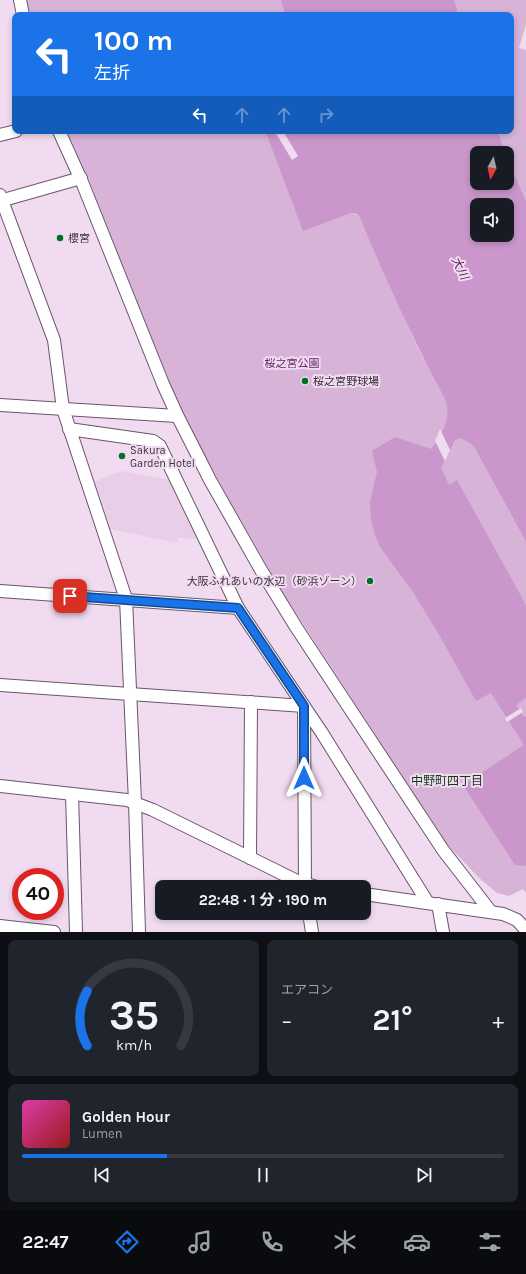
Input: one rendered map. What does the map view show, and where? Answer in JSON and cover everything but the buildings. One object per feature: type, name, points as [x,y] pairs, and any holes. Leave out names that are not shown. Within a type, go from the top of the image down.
[{"type":"street","points":[[20,0],[22,12]]},
{"type":"street","points":[[0,135],[12,132]]},
{"type":"street","points":[[60,134],[81,178],[163,384],[177,416],[210,480],[261,570],[296,627],[443,850],[491,912]]},
{"type":"street","points":[[81,178],[1,199],[54,340],[63,409],[126,599],[139,932]]},
{"type":"street","points":[[0,405],[177,416]]},
{"type":"street","points":[[69,429],[153,441],[160,446],[238,608],[322,733],[433,904],[443,932]]},
{"type":"street","points":[[0,591],[238,608]]},
{"type":"street","points":[[0,685],[304,706]]},
{"type":"street","points":[[250,858],[251,702]]},
{"type":"street","points":[[304,706],[309,880]]},
{"type":"street","points":[[0,786],[135,802],[296,880]]},
{"type":"street","points":[[72,794],[76,932]]},
{"type":"street","points":[[371,895],[521,916],[526,930]]},
{"type":"street","points":[[310,920],[312,932]]},
{"type":"street","points":[[0,926],[54,932]]},
{"type":"shaded area","points":[[122,471],[171,480],[199,539],[178,538],[178,543],[111,529],[95,481]]},
{"type":"green space","points":[[27,0],[281,0],[284,12],[29,12]]},
{"type":"green space","points":[[454,0],[526,0],[526,24],[519,48],[526,50],[526,201],[514,175],[514,146],[503,146],[499,134],[514,134],[514,12],[458,12]]},
{"type":"green space","name":"桜之宮公園","points":[[68,134],[266,134],[303,230],[351,213],[360,218],[418,348],[526,542],[526,893],[523,889],[509,896],[497,893],[478,877],[447,844],[281,590],[184,418],[88,178]]},
{"type":"water","points":[[281,0],[454,0],[458,12],[284,12]]},
{"type":"water","name":"大川","points":[[266,134],[499,134],[503,146],[470,146],[470,190],[514,190],[514,174],[526,201],[526,542],[474,447],[470,443],[460,438],[455,440],[441,468],[449,485],[457,480],[526,605],[526,698],[516,705],[524,717],[526,716],[526,866],[515,865],[463,785],[524,745],[491,693],[476,701],[441,638],[413,592],[380,547],[371,520],[370,502],[377,472],[372,451],[395,437],[431,449],[442,433],[446,420],[447,407],[446,401],[390,288],[357,214],[351,213],[303,231]]},
{"type":"pier","points":[[275,134],[285,134],[298,156],[292,160]]},
{"type":"pier","points":[[440,429],[450,450],[445,461],[435,441]]},
{"type":"pier","points":[[521,708],[523,712],[507,722],[505,718]]},
{"type":"place","name":"櫻宮","points":[[60,238]]},
{"type":"place","name":"桜之宮野球場","points":[[305,381]]},
{"type":"place","name":"Sakura Garden Hotel","points":[[122,456]]},
{"type":"place","name":"大阪ふれあいの水辺（砂浜ゾーン）","points":[[370,581]]},
{"type":"district","name":"中野町四丁目","points":[[447,781]]},
{"type":"route","points":[[70,596],[238,608],[304,706],[304,778]]}]
